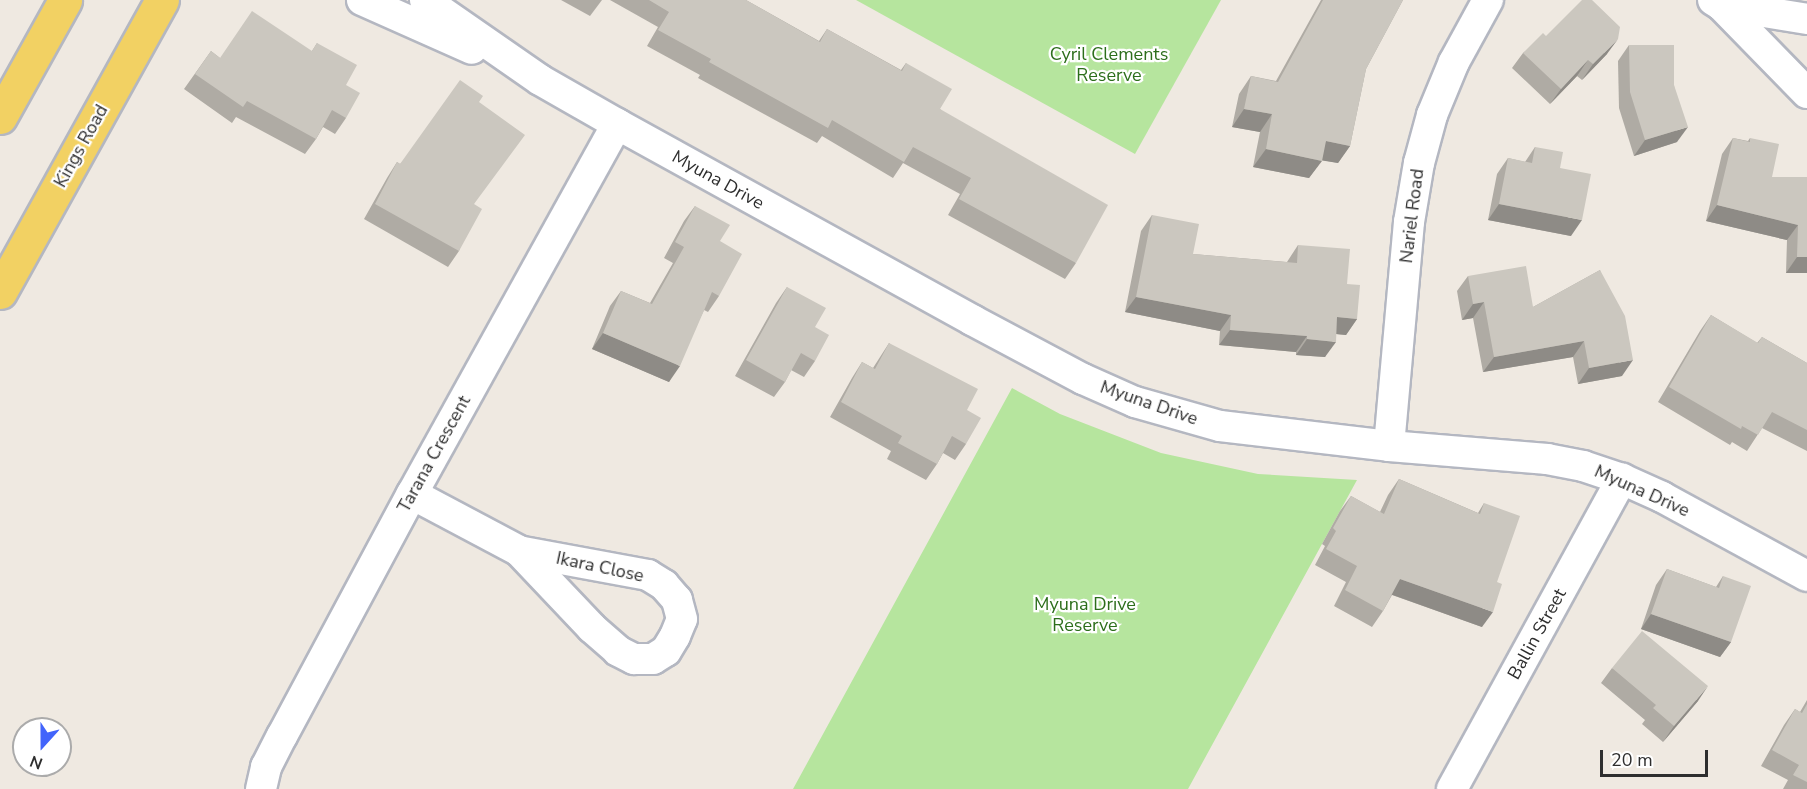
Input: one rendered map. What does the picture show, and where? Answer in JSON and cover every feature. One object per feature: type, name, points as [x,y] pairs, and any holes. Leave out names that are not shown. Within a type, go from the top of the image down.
[{"type":"main road","points":[[0,117],[65,0]]},
{"type":"main road","name":"Kings Road","points":[[0,292],[162,0]]},
{"type":"street","name":"Myuna Drive","points":[[362,0],[540,80]]},
{"type":"street","name":"Myuna Drive","points":[[424,0],[540,80],[617,124],[1083,380],[1135,402],[1220,426],[1389,446],[1547,459],[1622,479],[1662,496],[1807,576]]},
{"type":"street","name":"Nariel Road","points":[[1389,446],[1410,222],[1419,163],[1432,116],[1454,62],[1488,0]]},
{"type":"street","points":[[1717,2],[1807,19]]},
{"type":"street","points":[[1717,2],[1807,93]]},
{"type":"street","name":"Tarana Crescent","points":[[261,789],[266,767],[282,736],[412,494],[617,124]]},
{"type":"street","name":"Ballin Street","points":[[1452,789],[1622,479]]},
{"type":"street","name":"Ikara Close","points":[[412,494],[519,551],[618,651],[634,658],[653,659],[666,651],[682,619],[677,600],[664,585],[648,575],[519,551]]},
{"type":"green space","name":"Cyril Clements Reserve","points":[[856,0],[1221,0],[1135,154]]},
{"type":"green space","name":"Myuna Drive Reserve","points":[[1012,388],[1060,414],[1161,453],[1258,474],[1357,480],[1188,789],[793,789]]},
{"type":"building","points":[[649,0],[746,0],[820,42],[827,29],[902,71],[906,63],[952,89],[940,109],[1108,205],[1076,263],[959,199],[971,178],[913,147],[904,162],[832,120],[828,128],[709,62],[711,59],[658,30],[669,12]]},
{"type":"building","points":[[1323,0],[1403,0],[1366,69],[1350,146],[1326,141],[1322,161],[1266,149],[1272,114],[1244,109],[1251,76],[1278,82]]},
{"type":"building","points":[[1582,0],[1592,0],[1620,27],[1618,39],[1593,64],[1588,60],[1561,89],[1523,53],[1543,33],[1546,36]]},
{"type":"building","points":[[252,11],[312,51],[317,43],[357,65],[346,85],[360,93],[346,118],[332,110],[316,139],[247,101],[243,107],[195,74],[211,51],[220,58]]},
{"type":"building","points":[[1629,45],[1674,45],[1674,85],[1688,127],[1645,140],[1630,92]]},
{"type":"building","points":[[460,80],[483,96],[479,102],[525,135],[474,204],[482,209],[459,251],[375,204],[397,162],[400,164]]},
{"type":"building","points":[[1733,138],[1750,142],[1750,138],[1779,144],[1772,177],[1807,177],[1807,257],[1797,257],[1798,225],[1717,205]]},
{"type":"building","points":[[1535,147],[1563,152],[1560,168],[1591,174],[1582,220],[1499,204],[1508,158],[1532,163]]},
{"type":"building","points":[[695,206],[730,225],[720,241],[742,254],[719,296],[712,292],[680,366],[603,333],[621,291],[652,304],[684,247],[675,242]]},
{"type":"building","points":[[1152,215],[1199,224],[1193,254],[1297,263],[1298,245],[1350,249],[1347,284],[1360,285],[1357,319],[1337,317],[1336,342],[1307,339],[1307,336],[1230,330],[1231,315],[1136,297]]},
{"type":"building","points":[[1526,266],[1533,307],[1600,270],[1625,316],[1633,360],[1589,368],[1584,341],[1494,357],[1484,302],[1473,304],[1468,276]]},
{"type":"building","points":[[787,287],[826,308],[815,327],[829,335],[815,361],[801,353],[785,382],[746,360]]},
{"type":"building","points":[[1711,315],[1758,343],[1762,337],[1807,363],[1807,430],[1772,412],[1758,435],[1742,426],[1741,429],[1669,387]]},
{"type":"building","points":[[889,343],[978,389],[967,410],[981,418],[966,444],[952,436],[937,464],[898,443],[902,436],[841,402],[862,362],[875,369]]},
{"type":"building","points":[[1399,479],[1480,514],[1484,503],[1520,516],[1497,582],[1502,584],[1493,612],[1400,579],[1383,611],[1345,590],[1357,566],[1326,549],[1336,531],[1333,528],[1351,496],[1384,514]]},
{"type":"building","points":[[1667,569],[1719,588],[1723,576],[1751,586],[1731,642],[1651,614]]},
{"type":"building","points":[[1642,631],[1708,686],[1674,726],[1653,708],[1656,705],[1612,668]]},
{"type":"building","points":[[1807,704],[1807,782],[1793,775],[1799,765],[1772,750],[1795,709],[1802,713]]}]
